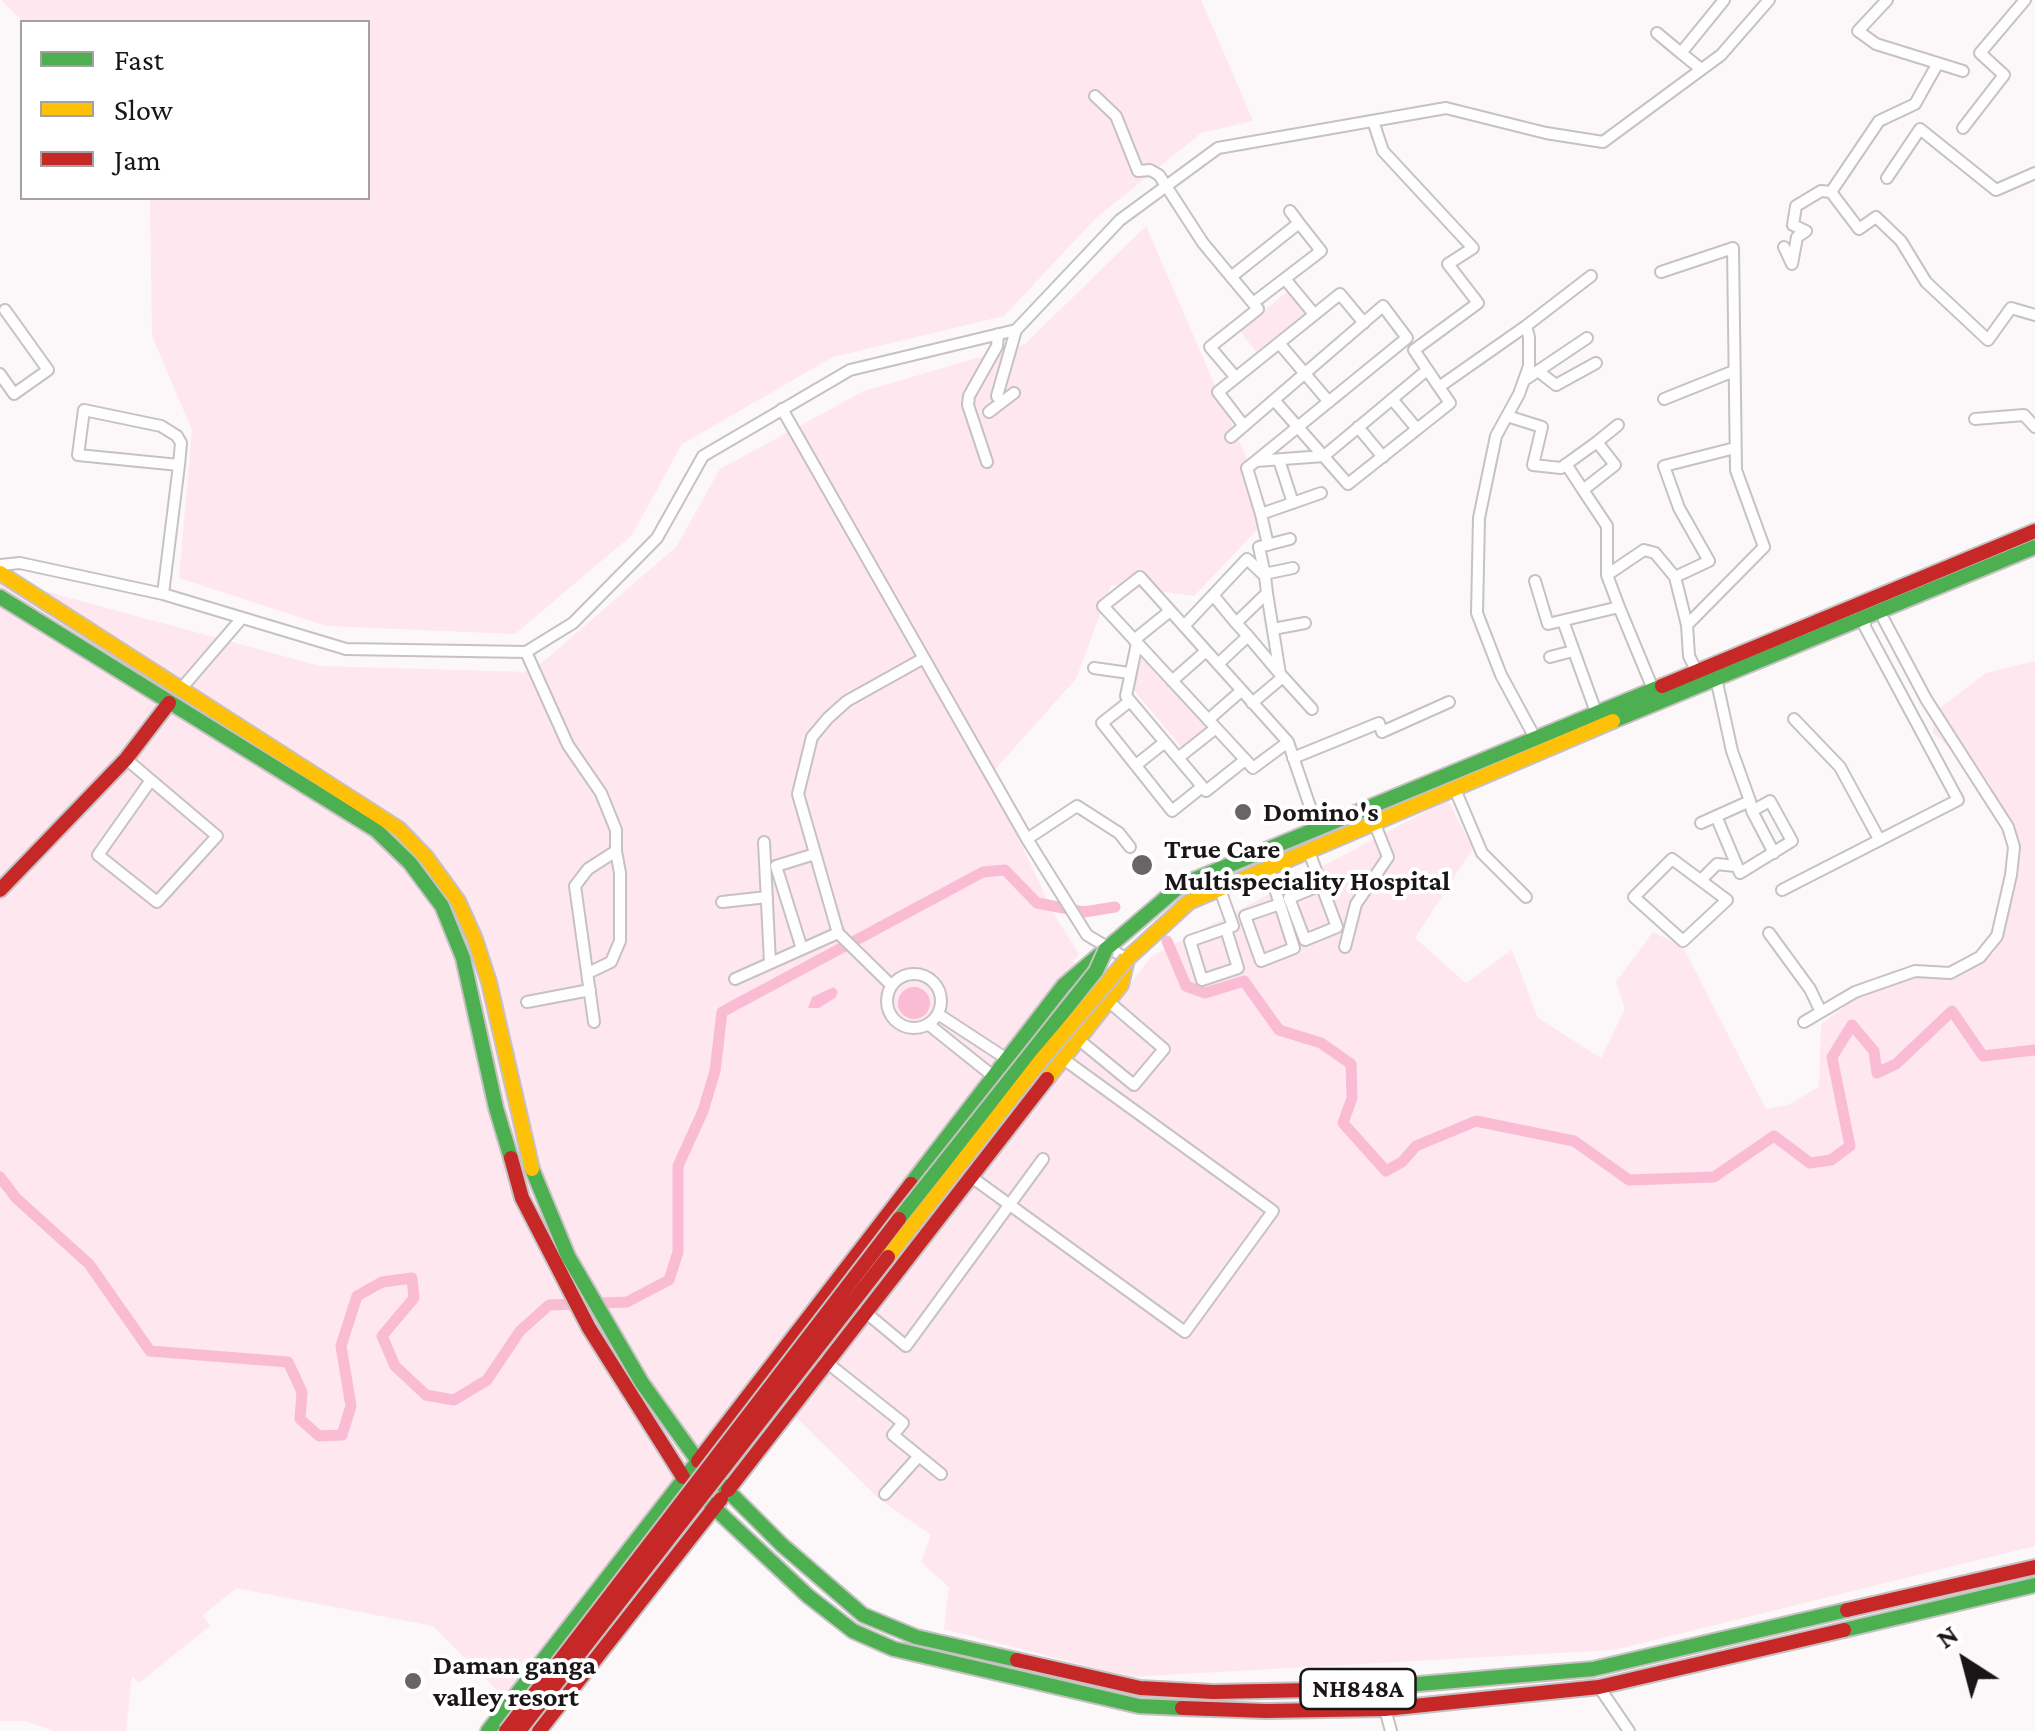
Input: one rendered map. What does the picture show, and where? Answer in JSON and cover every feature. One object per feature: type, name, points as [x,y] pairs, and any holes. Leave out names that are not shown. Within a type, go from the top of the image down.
[{"type":"main road","points":[[520,1731],[1029,1075],[1127,959],[1177,910],[1219,887],[1324,842],[1865,618],[2035,531]]},
{"type":"main road","points":[[488,1731],[1064,985],[1181,884],[1696,670],[1884,607],[2035,547]]},
{"type":"main road","points":[[0,573],[399,829],[426,857],[458,901],[489,982],[534,1174],[568,1256],[642,1382],[698,1461],[728,1490]]},
{"type":"main road","points":[[0,597],[376,830],[410,863],[442,906],[463,958],[496,1108],[522,1198],[588,1328],[683,1478],[714,1508]]},
{"type":"main road","points":[[0,890],[126,759],[169,702]]},
{"type":"main road","points":[[1317,827],[1324,842]]},
{"type":"main road","points":[[506,1731],[985,1107],[1096,972],[1106,949]]},
{"type":"main road","points":[[540,1731],[1108,1002],[1124,979],[1127,959]]},
{"type":"main road","name":"NH848A","points":[[728,1490],[782,1546],[863,1616],[932,1641],[1140,1688],[1194,1692],[1386,1689],[1593,1669],[2035,1567]]},
{"type":"main road","name":"NH848A","points":[[714,1508],[808,1596],[853,1631],[894,1649],[1139,1706],[1266,1711],[1385,1708],[1599,1688],[2035,1585]]},
{"type":"street","points":[[1681,53],[1724,0]]},
{"type":"street","points":[[1002,402],[998,388],[1016,330],[1120,220],[1218,148],[1446,108],[1546,134],[1603,142],[1722,55],[1769,0]]},
{"type":"street","points":[[1887,0],[1858,32],[1876,44],[1963,71]]},
{"type":"street","points":[[1963,128],[2004,75],[1980,52],[2025,0]]},
{"type":"street","points":[[1657,33],[1701,70]]},
{"type":"street","points":[[1831,192],[1879,121],[1916,104],[1938,63]]},
{"type":"street","points":[[1095,96],[1116,116],[1138,171],[1150,170],[1166,186],[1203,243],[1258,309],[1210,347],[1232,373]]},
{"type":"street","points":[[1374,121],[1383,151],[1473,248],[1448,264],[1478,303],[1414,350]]},
{"type":"street","points":[[1887,178],[1920,128],[1996,190],[2035,174]]},
{"type":"street","points":[[1784,247],[1792,264],[1797,237],[1806,232],[1793,225],[1796,206],[1821,191],[1831,192],[1859,229],[1876,216],[1901,241],[1926,282],[1988,340],[2011,308],[2035,315]]},
{"type":"street","points":[[1253,303],[1321,251],[1290,210]]},
{"type":"street","points":[[1231,277],[1300,223]]},
{"type":"street","points":[[1661,272],[1732,248],[1736,470],[1764,548],[1688,625]]},
{"type":"street","points":[[1439,387],[1591,276]]},
{"type":"street","points":[[1285,279],[1314,314]]},
{"type":"street","points":[[1244,426],[1218,392],[1340,294],[1364,323]]},
{"type":"street","points":[[1232,437],[1244,426],[1274,400],[1305,374],[1383,306],[1450,404],[1348,484],[1274,400]]},
{"type":"street","points":[[0,374],[14,394],[48,370],[2,309]]},
{"type":"street","points":[[1526,326],[1529,337],[1525,379],[1496,436],[1479,518],[1478,613],[1501,676],[1534,736]]},
{"type":"street","points":[[0,565],[20,563],[164,594],[346,649],[526,652],[573,622],[657,538],[703,456],[850,370],[1016,330]]},
{"type":"street","points":[[987,462],[968,405],[998,334]]},
{"type":"street","points":[[1268,545],[1247,468],[1407,338]]},
{"type":"street","points":[[1525,379],[1588,338]]},
{"type":"street","points":[[1278,343],[1329,402]]},
{"type":"street","points":[[1538,371],[1556,385],[1596,363]]},
{"type":"street","points":[[1256,461],[1324,456],[1427,370]]},
{"type":"street","points":[[1664,398],[1734,372]]},
{"type":"street","points":[[989,412],[1014,394]]},
{"type":"street","points":[[1392,400],[1417,430]]},
{"type":"street","points":[[782,409],[1027,839],[1086,935],[1127,959]]},
{"type":"street","points":[[164,594],[179,465],[181,443],[161,426],[84,410],[78,455],[179,465]]},
{"type":"street","points":[[1975,419],[2024,415],[2035,427]]},
{"type":"street","points":[[1507,416],[1542,427],[1533,465],[1561,468],[1618,425]]},
{"type":"street","points":[[1358,427],[1382,457]]},
{"type":"street","points":[[1584,490],[1615,466],[1597,442]]},
{"type":"street","points":[[1676,577],[1710,561],[1680,508],[1664,466],[1735,448]]},
{"type":"street","points":[[1279,460],[1293,503]]},
{"type":"street","points":[[1566,464],[1606,526],[1607,575],[1653,688]]},
{"type":"street","points":[[1261,514],[1321,493]]},
{"type":"street","points":[[1281,676],[1259,547],[1290,539]]},
{"type":"street","points":[[1607,575],[1644,550],[1656,553],[1676,577],[1688,625],[1689,656],[1696,670]]},
{"type":"street","points":[[1184,626],[1247,559],[1265,575]]},
{"type":"street","points":[[1265,575],[1293,568]]},
{"type":"street","points":[[1288,742],[1252,768],[1103,606],[1140,577],[1288,742],[1317,827]]},
{"type":"street","points":[[1535,582],[1548,624],[1619,608]]},
{"type":"street","points":[[1236,622],[1268,593]]},
{"type":"street","points":[[1213,595],[1312,709]]},
{"type":"street","points":[[1804,1022],[1855,992],[1916,971],[1950,972],[1980,957],[1997,936],[2011,875],[2014,847],[2008,828],[1926,699],[1884,607]]},
{"type":"street","points":[[1170,611],[1136,642],[1126,696],[1206,791],[1245,760]]},
{"type":"street","points":[[180,690],[242,618]]},
{"type":"street","points":[[1782,890],[1958,800],[1865,627],[1865,618]]},
{"type":"street","points":[[1563,621],[1596,712]]},
{"type":"street","points":[[1273,629],[1305,623]]},
{"type":"street","points":[[1218,664],[1248,636]]},
{"type":"street","points":[[1172,680],[1206,651]]},
{"type":"street","points":[[1550,657],[1573,651]]},
{"type":"street","points":[[526,652],[568,745],[602,793],[616,830],[620,942],[612,962],[588,973]]},
{"type":"street","points":[[892,985],[838,933],[798,794],[812,737],[847,701],[924,658]]},
{"type":"street","points":[[1094,668],[1130,673]]},
{"type":"street","points":[[1252,703],[1281,676]]},
{"type":"street","points":[[1716,678],[1732,751],[1751,806],[1774,853]]},
{"type":"street","points":[[1178,758],[1241,690]]},
{"type":"street","points":[[1130,701],[1102,723],[1172,811],[1202,787]]},
{"type":"street","points":[[1293,758],[1378,723],[1382,732],[1449,702]]},
{"type":"street","points":[[1794,718],[1840,766],[1879,839]]},
{"type":"street","points":[[1136,765],[1164,742]]},
{"type":"street","points":[[126,759],[152,780],[217,836],[158,902],[98,855],[152,780]]},
{"type":"street","points":[[1454,787],[1482,853],[1526,897]]},
{"type":"street","points":[[1701,823],[1716,816],[1770,801],[1792,841],[1740,873],[1716,816]]},
{"type":"street","points":[[1027,839],[1077,806],[1119,833],[1130,847]]},
{"type":"street","points":[[1345,946],[1356,904],[1388,857],[1374,822]]},
{"type":"street","points":[[764,842],[802,949]]},
{"type":"street","points":[[1308,849],[1337,926],[1304,940],[1289,898],[1321,885]]},
{"type":"street","points":[[594,1022],[575,886],[588,868],[616,850]]},
{"type":"street","points":[[771,867],[815,854]]},
{"type":"street","points":[[1672,858],[1701,880],[1728,900],[1683,942],[1634,897],[1672,858]]},
{"type":"street","points":[[1701,880],[1717,864],[1735,866]]},
{"type":"street","points":[[1268,866],[1294,948],[1260,961],[1245,916],[1280,904]]},
{"type":"street","points":[[770,963],[766,897],[771,867]]},
{"type":"street","points":[[1219,887],[1233,926],[1190,941],[1202,980],[1238,968],[1226,929]]},
{"type":"street","points":[[722,902],[766,897]]},
{"type":"street","points":[[735,979],[838,933]]},
{"type":"street","points":[[1769,933],[1822,1012]]},
{"type":"street","points":[[906,975],[924,975],[938,987],[938,1014],[928,1024],[907,1028],[892,1018],[886,1002],[892,985],[906,975]]},
{"type":"street","points":[[527,1002],[590,990]]},
{"type":"street","points":[[1078,1039],[1134,1085],[1164,1050],[1108,1002]]},
{"type":"street","points":[[938,1014],[1007,1057],[1040,1087]]},
{"type":"street","points":[[928,1024],[1026,1104]]},
{"type":"street","points":[[970,1176],[1185,1332],[1273,1211],[1062,1058]]},
{"type":"street","points":[[864,1311],[906,1346],[1043,1159]]},
{"type":"street","points":[[956,1253],[968,1261]]},
{"type":"street","points":[[928,1292],[939,1300]]},
{"type":"street","points":[[825,1361],[903,1422],[893,1436],[942,1474]]},
{"type":"street","points":[[884,1494],[920,1456]]},
{"type":"street","points":[[1599,1688],[1629,1731]]},
{"type":"street","points":[[1385,1708],[1390,1731]]},
{"type":"shaded area","points":[[1,0],[1201,0],[1253,121],[1201,133],[1095,219],[1004,316],[833,357],[682,444],[632,535],[515,634],[326,626],[179,578],[192,430],[152,336],[150,200],[370,200],[370,20],[22,20]]},
{"type":"shaded area","points":[[1146,226],[1252,471],[1257,530],[1194,596],[1111,585],[1076,679],[989,776],[1054,914],[1079,954],[1073,961],[1076,967],[1001,1052],[506,1699],[433,1626],[236,1588],[203,1615],[210,1626],[139,1683],[132,1676],[126,1731],[54,1731],[25,1721],[0,1721],[0,579],[320,666],[531,672],[676,547],[720,469],[864,391],[1025,344]]},
{"type":"shaded area","points":[[1288,291],[1305,313],[1256,352],[1240,331]]},
{"type":"shaded area","points":[[1141,658],[1207,728],[1183,749],[1133,689]]},
{"type":"shaded area","points":[[2035,661],[2035,1546],[1614,1650],[1129,1677],[944,1629],[949,1587],[921,1562],[931,1535],[879,1499],[791,1412],[1152,956],[1448,800],[1473,848],[1415,938],[1466,983],[1512,950],[1538,1018],[1601,1058],[1625,1009],[1616,982],[1653,932],[1683,947],[1766,1109],[1788,1105],[1819,1087],[1821,1024],[1893,970],[1947,979],[1995,953],[2017,847],[1988,781],[1933,733],[1933,713],[1986,673]]},
{"type":"shaded area","points":[[834,987],[838,992],[835,998],[819,1008],[808,1008],[812,997]]},
{"type":"shaded area","points":[[914,987],[925,992],[930,1003],[925,1014],[914,1019],[903,1014],[898,1003],[903,992]]},
{"type":"waterway","points":[[0,1177],[16,1198],[89,1264],[150,1351],[288,1362],[302,1392],[300,1419],[319,1436],[342,1435],[351,1406],[341,1346],[357,1296],[382,1282],[412,1278],[414,1298],[382,1336],[395,1366],[426,1395],[454,1400],[487,1380],[520,1331],[549,1305],[627,1302],[669,1280],[678,1252],[678,1166],[703,1111],[715,1071],[722,1012],[983,872],[1005,870],[1037,903],[1084,912],[1115,907]]},
{"type":"waterway","points":[[1167,941],[1186,986],[1205,993],[1244,981],[1279,1030],[1321,1043],[1351,1064],[1352,1098],[1343,1123],[1386,1171],[1402,1162],[1416,1146],[1476,1121],[1574,1141],[1629,1180],[1714,1177],[1774,1136],[1810,1163],[1831,1160],[1850,1146],[1832,1057],[1852,1025],[1874,1051],[1877,1073],[1896,1064],[1952,1011],[1983,1056],[2035,1050]]},
{"type":"traffic: fast","points":[[1613,721],[2035,547]]},
{"type":"traffic: fast","points":[[0,597],[376,830],[410,863],[442,906],[463,958],[511,1158]]},
{"type":"traffic: fast","points":[[911,1184],[1064,985],[1181,885],[1662,686]]},
{"type":"traffic: fast","points":[[899,1219],[1096,971],[1106,949]]},
{"type":"traffic: fast","points":[[532,1169],[568,1256],[642,1383],[698,1461]]},
{"type":"traffic: fast","points":[[488,1731],[698,1461],[782,1545],[863,1615],[916,1637],[1017,1660]]},
{"type":"traffic: fast","points":[[690,1485],[808,1596],[853,1631],[894,1649],[1139,1706],[1182,1708]]},
{"type":"traffic: fast","points":[[1844,1630],[2035,1585]]},
{"type":"traffic: fast","points":[[1360,1689],[1593,1669],[1847,1610]]},
{"type":"traffic: slow","points":[[0,573],[399,829],[426,857],[458,901],[475,939],[489,982],[532,1169]]},
{"type":"traffic: slow","points":[[1047,1079],[1121,985],[1127,959],[1189,902],[1613,721]]},
{"type":"traffic: slow","points":[[888,1257],[1041,1060],[1127,959]]},
{"type":"traffic: jam","points":[[1662,686],[2035,531]]},
{"type":"traffic: jam","points":[[0,890],[126,759],[169,703]]},
{"type":"traffic: jam","points":[[728,1490],[1047,1079]]},
{"type":"traffic: jam","points":[[511,1158],[522,1198],[589,1328],[683,1477]]},
{"type":"traffic: jam","points":[[698,1461],[911,1184]]},
{"type":"traffic: jam","points":[[506,1731],[899,1219]]},
{"type":"traffic: jam","points":[[519,1731],[888,1257]]},
{"type":"traffic: jam","points":[[539,1731],[721,1499]]},
{"type":"traffic: jam","points":[[1847,1610],[2035,1567]]},
{"type":"traffic: jam","points":[[1182,1708],[1385,1709],[1599,1687],[1844,1630]]},
{"type":"traffic: jam","points":[[1017,1660],[1140,1688],[1213,1692],[1360,1689]]},
{"type":"place","name":"Domino's","points":[[1243,812]]},
{"type":"place","name":"True Care Multispeciality Hospital","points":[[1142,865]]},
{"type":"place","name":"Daman ganga valley resort","points":[[413,1681]]}]
